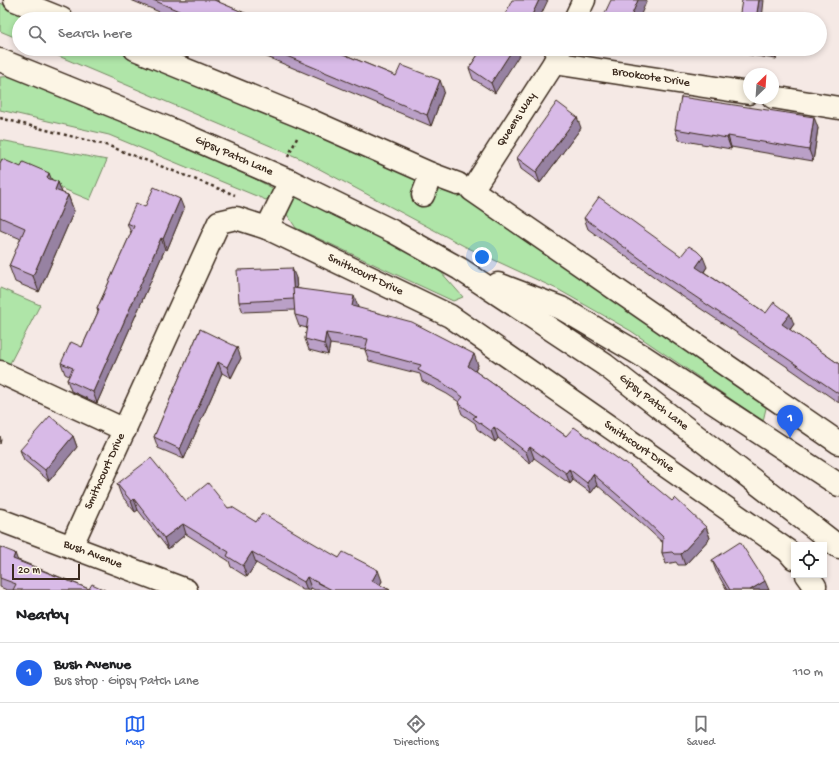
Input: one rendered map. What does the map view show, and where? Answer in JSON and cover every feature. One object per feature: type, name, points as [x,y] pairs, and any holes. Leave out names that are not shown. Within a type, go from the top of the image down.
[{"type":"street","points":[[15,0],[45,12]]},
{"type":"street","points":[[578,12],[584,0]]},
{"type":"street","points":[[152,56],[307,119],[431,174],[465,187],[839,443]]},
{"type":"street","name":"Brookcote Drive","points":[[557,56],[743,92]]},
{"type":"street","name":"Queens Way","points":[[465,187],[557,56]]},
{"type":"street","name":"Gipsy Patch Lane","points":[[0,60],[187,136],[284,179],[392,231],[460,269],[604,365],[839,547]]},
{"type":"street","points":[[779,98],[839,108]]},
{"type":"street","points":[[423,195],[431,174]]},
{"type":"street","points":[[267,228],[284,179]]},
{"type":"street","name":"Smithcourt Drive","points":[[71,547],[219,222],[236,218],[267,228],[450,316],[782,547],[791,555]]},
{"type":"street","name":"Gipsy Patch Lane","points":[[460,269],[561,308],[641,355],[839,486]]},
{"type":"street","points":[[0,372],[125,430]]},
{"type":"street","name":"Bush Avenue","points":[[0,520],[186,590]]},
{"type":"street","points":[[809,578],[815,586],[814,590]]},
{"type":"path","points":[[0,118],[110,146],[239,197]]},
{"type":"path","points":[[284,179],[307,119]]},
{"type":"green space","points":[[0,3],[22,12],[12,12],[12,36],[0,31]]},
{"type":"green space","points":[[59,56],[131,56],[296,122],[468,197],[767,404],[763,421],[631,331],[559,290],[464,246],[299,158]]},
{"type":"green space","points":[[24,76],[203,151],[276,190],[266,200],[109,135],[0,110],[0,77]]},
{"type":"green space","points":[[0,140],[107,160],[90,200],[0,163]]},
{"type":"green space","points":[[306,193],[381,234],[440,271],[463,297],[453,301],[296,228],[286,213],[292,200]]},
{"type":"green space","points":[[0,288],[40,305],[7,369],[0,366]]},
{"type":"building","points":[[153,0],[214,0],[242,12],[181,12]]},
{"type":"building","points":[[512,0],[539,0],[533,12],[506,12]]},
{"type":"building","points":[[611,0],[638,0],[633,12],[605,12]]},
{"type":"building","points":[[742,0],[759,0],[757,12],[740,12]]},
{"type":"building","points":[[287,56],[348,56],[396,76],[401,65],[440,80],[427,115]]},
{"type":"building","points":[[477,56],[508,56],[491,83],[469,68]]},
{"type":"building","points":[[681,97],[814,117],[809,150],[728,136],[727,138],[675,129]]},
{"type":"building","points":[[557,102],[577,117],[536,172],[517,158]]},
{"type":"building","points":[[2,159],[21,167],[23,162],[49,173],[47,178],[58,182],[55,190],[68,195],[33,276],[9,266],[25,228],[0,217],[0,163]]},
{"type":"building","points":[[154,187],[180,199],[163,239],[161,238],[93,392],[67,380],[73,368],[61,363],[71,342],[82,347],[99,310],[97,309],[134,226],[127,223],[136,203],[145,207]]},
{"type":"building","points":[[599,197],[681,256],[689,246],[697,251],[703,257],[696,267],[766,313],[774,302],[790,314],[782,324],[839,364],[839,394],[660,273],[584,218]]},
{"type":"building","points":[[292,268],[294,299],[239,302],[237,270]]},
{"type":"building","points":[[293,288],[354,296],[352,306],[412,322],[474,354],[468,366],[566,436],[574,427],[624,463],[625,462],[672,501],[675,498],[706,527],[681,554],[674,554],[672,552],[662,553],[663,537],[634,509],[593,474],[587,483],[569,469],[566,473],[530,447],[526,452],[494,427],[491,431],[473,418],[476,416],[458,403],[463,397],[443,383],[418,370],[421,365],[365,350],[368,339],[326,333],[324,344],[305,339],[308,318],[295,315]]},
{"type":"building","points":[[200,329],[237,347],[227,367],[218,362],[180,449],[154,437]]},
{"type":"building","points":[[50,416],[73,436],[45,470],[20,450]]},
{"type":"building","points":[[151,458],[186,501],[208,483],[228,508],[232,507],[256,522],[262,513],[339,558],[343,552],[378,570],[372,581],[390,590],[332,590],[307,577],[304,582],[252,552],[243,566],[227,556],[229,552],[183,524],[164,538],[134,499],[131,501],[117,484]]},
{"type":"building","points":[[740,542],[765,581],[750,590],[730,590],[712,560]]},
{"type":"building","points":[[0,547],[15,553],[13,559],[89,589],[92,584],[105,590],[13,590],[16,584],[0,578]]},
{"type":"place","name":"Bush Avenue","points":[[790,438]]}]
